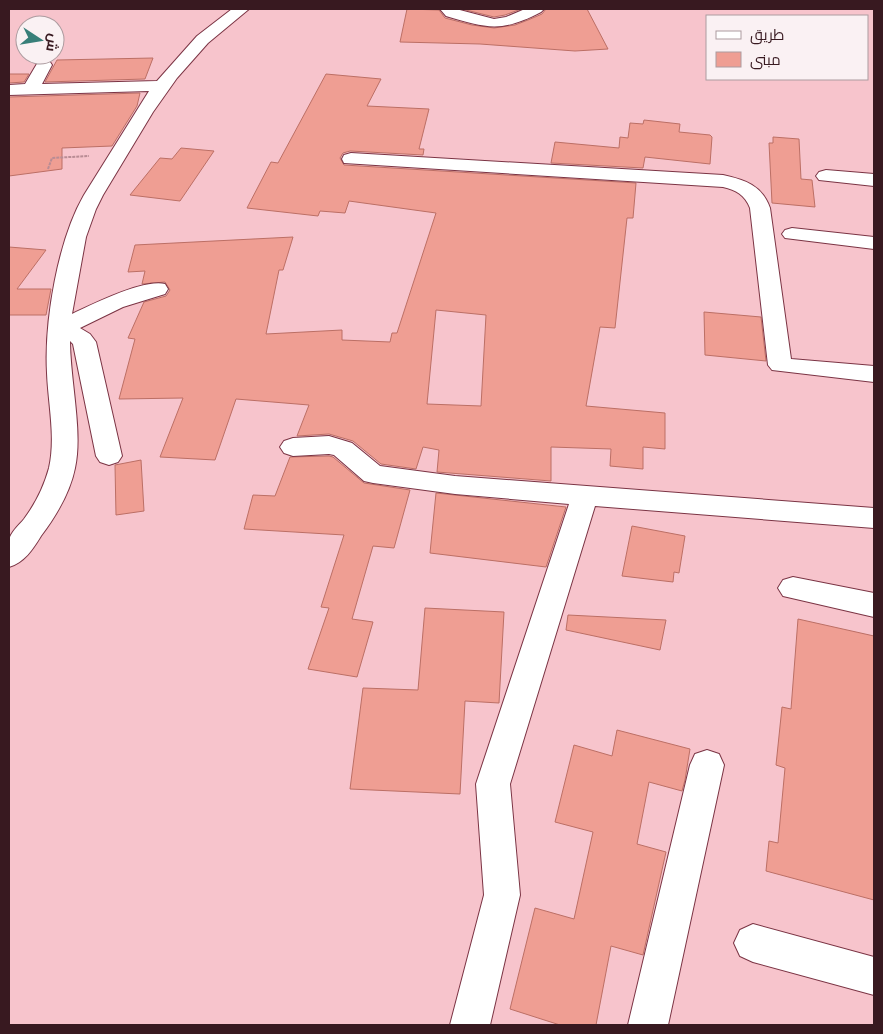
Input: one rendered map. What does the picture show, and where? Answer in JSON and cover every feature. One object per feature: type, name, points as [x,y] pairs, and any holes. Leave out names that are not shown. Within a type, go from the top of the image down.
[{"type":"street","points":[[9,556],[25,539],[46,509],[57,483],[64,453],[58,373],[59,329],[71,256],[77,232],[86,210],[145,108],[161,86],[185,56],[211,32],[241,9]]},
{"type":"street","points":[[448,9],[450,13],[495,25],[522,17],[536,9]]},
{"type":"street","points":[[31,90],[44,65]]},
{"type":"street","points":[[9,90],[161,86]]},
{"type":"street","points":[[351,158],[723,181],[738,185],[748,190],[757,198],[760,208],[780,365],[874,374]]},
{"type":"street","points":[[826,176],[874,180]]},
{"type":"street","points":[[792,234],[874,243]]},
{"type":"street","points":[[59,329],[115,302],[157,289]]},
{"type":"street","points":[[59,329],[70,331],[79,336],[84,342],[109,456]]},
{"type":"street","points":[[293,447],[329,445],[343,449],[373,474],[455,485],[874,518]]},
{"type":"street","points":[[470,1025],[502,895],[492,784],[585,495]]},
{"type":"street","points":[[793,588],[874,605]]},
{"type":"street","points":[[648,1025],[707,765]]},
{"type":"street","points":[[753,943],[874,976]]},
{"type":"path","points":[[48,169],[52,158],[119,154]]},
{"type":"building","points":[[407,9],[439,10],[445,18],[494,28],[515,25],[542,14],[546,9],[587,9],[608,49],[575,51],[480,44],[400,42]]},
{"type":"building","points":[[462,9],[521,9],[494,17]]},
{"type":"building","points":[[153,58],[145,79],[45,82],[54,65],[65,65],[65,60]]},
{"type":"building","points":[[9,74],[29,74],[24,82],[9,83]]},
{"type":"building","points":[[326,74],[381,79],[367,106],[429,109],[419,149],[424,149],[423,155],[350,151],[343,153],[340,158],[344,165],[636,183],[633,218],[627,218],[615,328],[600,327],[586,406],[665,413],[665,449],[643,447],[643,469],[610,466],[611,449],[551,447],[551,481],[437,472],[439,450],[423,447],[416,469],[381,464],[353,441],[329,434],[297,436],[309,405],[236,399],[215,460],[160,457],[183,398],[119,399],[135,339],[128,338],[144,302],[166,296],[170,290],[165,282],[142,284],[145,271],[128,272],[135,245],[293,237],[283,270],[279,270],[266,334],[342,330],[342,340],[390,342],[392,333],[397,333],[436,213],[349,201],[345,213],[320,211],[318,216],[247,208],[271,162],[278,163]],"holes":[[[436,310],[486,315],[481,406],[427,404]]]},
{"type":"building","points":[[140,93],[137,106],[112,146],[62,148],[62,169],[9,176],[9,97]]},
{"type":"building","points":[[644,120],[680,124],[679,132],[710,135],[712,137],[710,164],[645,157],[643,168],[551,163],[555,142],[619,148],[620,137],[628,138],[630,123],[643,124]]},
{"type":"building","points":[[773,137],[799,139],[801,179],[812,180],[815,207],[772,203],[769,143],[773,143]]},
{"type":"building","points":[[181,148],[214,151],[180,201],[130,195],[160,158],[172,159]]},
{"type":"building","points":[[9,247],[46,250],[17,289],[51,289],[46,315],[9,315]]},
{"type":"building","points":[[704,312],[761,317],[766,361],[705,355]]},
{"type":"building","points":[[290,457],[333,457],[364,483],[410,490],[394,548],[373,546],[352,619],[373,622],[357,677],[308,669],[329,608],[321,607],[344,535],[244,529],[253,495],[275,496]]},
{"type":"building","points":[[141,460],[144,511],[116,515],[115,465]]},
{"type":"building","points":[[436,493],[566,507],[546,567],[430,553]]},
{"type":"building","points":[[632,526],[685,536],[679,573],[674,572],[673,582],[622,576]]},
{"type":"building","points":[[425,608],[504,612],[499,703],[465,701],[460,794],[350,789],[363,688],[418,690]]},
{"type":"building","points":[[568,615],[666,620],[660,650],[566,630]]},
{"type":"building","points":[[798,619],[874,636],[874,900],[766,871],[769,841],[778,843],[785,768],[776,765],[782,707],[791,709]]},
{"type":"building","points":[[617,730],[690,749],[685,780],[682,791],[649,782],[637,844],[666,852],[643,955],[611,946],[596,1025],[560,1025],[510,1009],[535,908],[574,919],[593,832],[555,822],[574,745],[612,756]]}]
